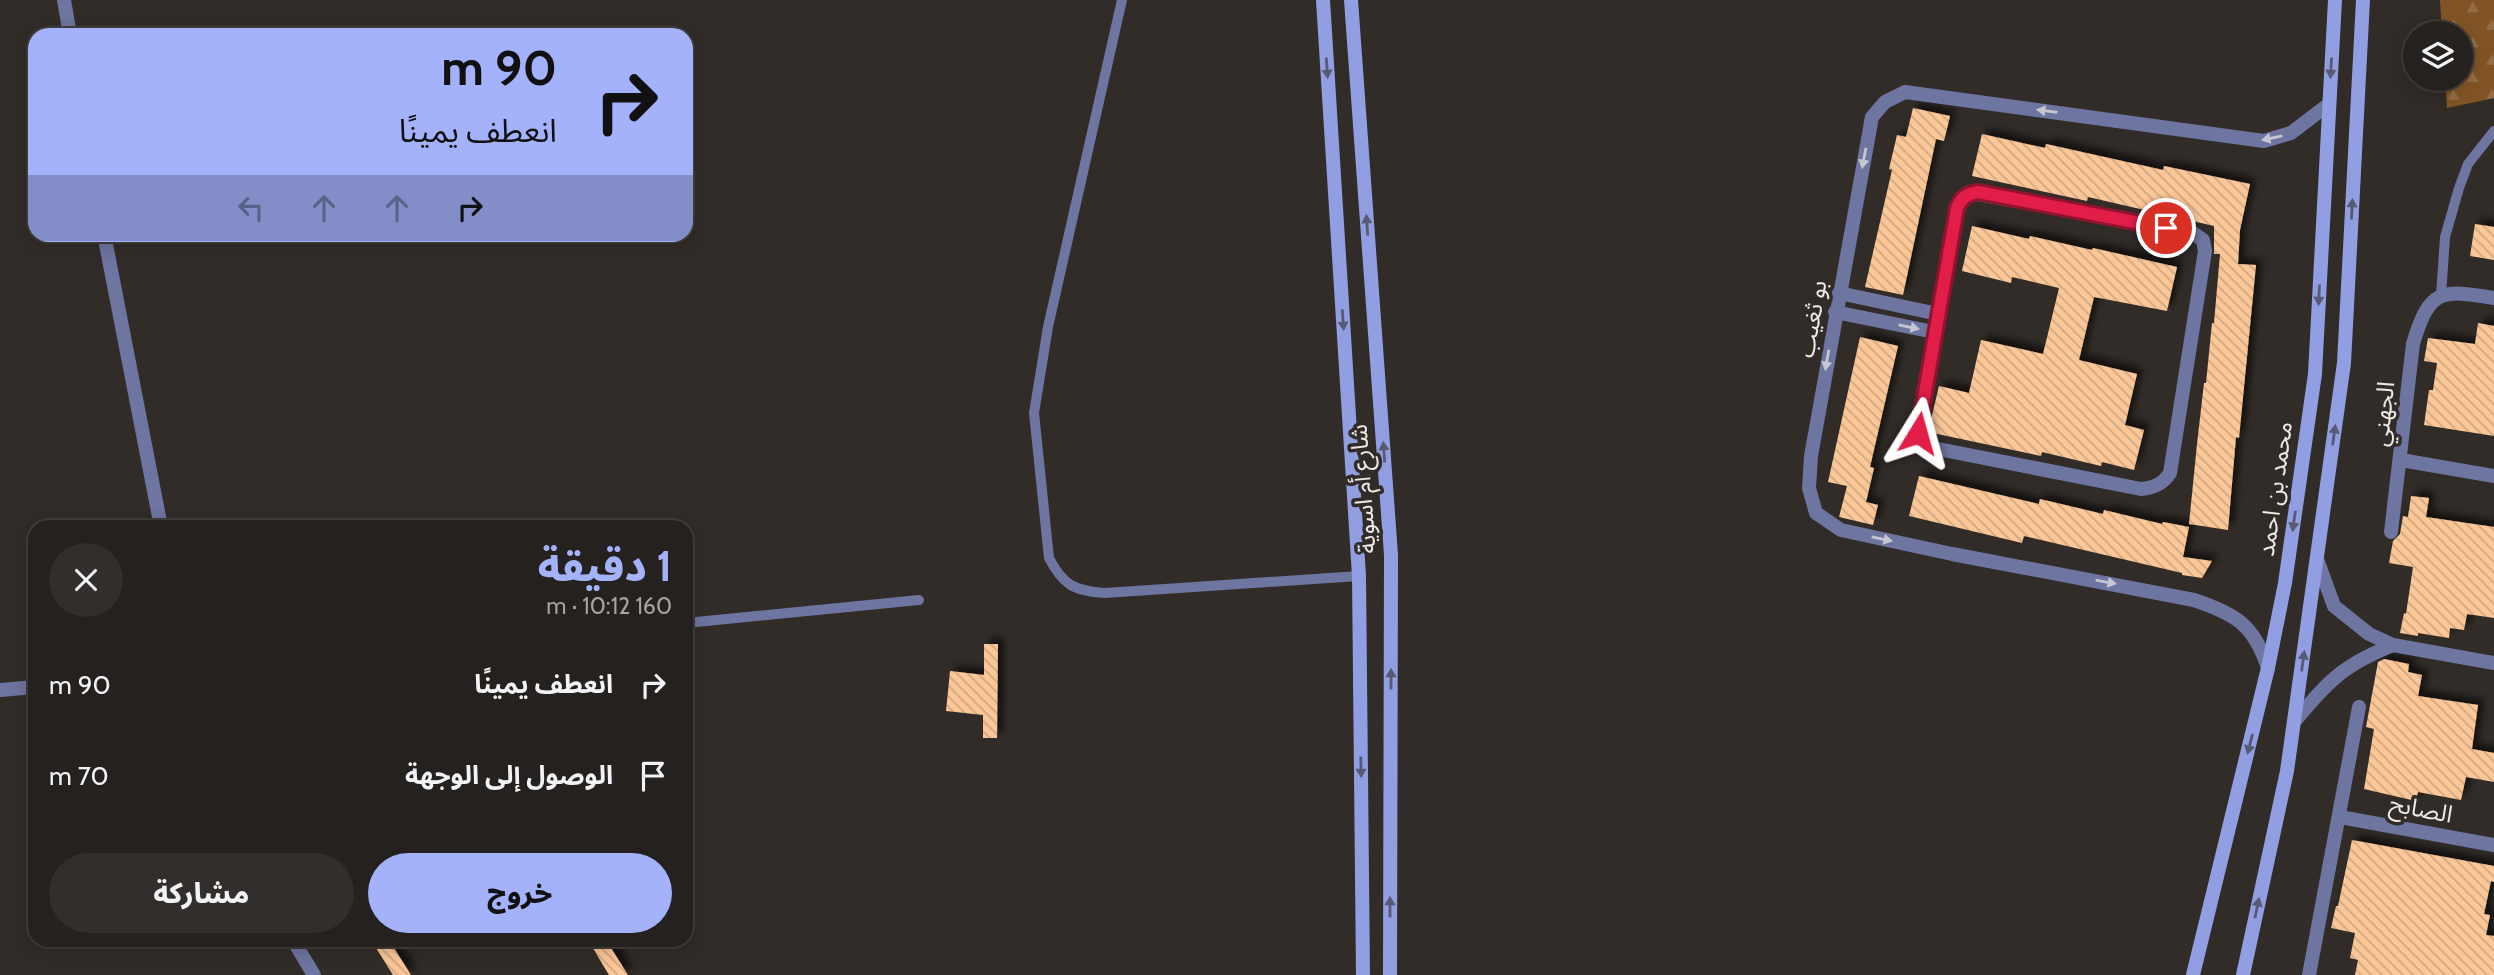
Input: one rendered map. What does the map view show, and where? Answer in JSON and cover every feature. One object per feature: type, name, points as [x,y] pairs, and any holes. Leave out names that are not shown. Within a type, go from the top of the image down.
[{"type":"street","points":[[64,0],[68,28]]},
{"type":"street","name":"شارع أم اسوية","points":[[1323,0],[1359,576],[1363,975]]},
{"type":"street","name":"شارع أم اسوية","points":[[1351,0],[1391,555],[1390,975]]},
{"type":"street","name":"محمد بن احمد","points":[[2193,975],[2268,668],[2285,583],[2315,374],[2335,0]]},
{"type":"street","points":[[2243,975],[2287,771],[2344,363],[2363,0]]},
{"type":"street","name":"بو ثغيب","points":[[2268,668],[2262,648],[2247,627],[2225,610],[2194,600],[2127,586],[1952,554],[1841,530],[1816,513],[1809,488],[1811,456],[1872,117],[1885,102],[1905,92],[2264,141],[2291,133],[2329,104]]},
{"type":"street","points":[[1972,193],[2193,233],[2205,244],[2170,472],[2165,481],[2150,488],[2141,489],[1923,444],[1919,439],[1917,426],[1934,332],[1957,208],[1960,201],[1972,193]]},
{"type":"street","points":[[106,242],[160,520]]},
{"type":"street","points":[[2435,300],[2457,292],[2494,298]]},
{"type":"street","points":[[1839,293],[1938,314]]},
{"type":"street","name":"الجهني","points":[[2391,532],[2413,344],[2420,319],[2435,300]]},
{"type":"street","points":[[1835,312],[1934,332]]},
{"type":"street","points":[[2401,460],[2494,476]]},
{"type":"street","points":[[2318,562],[2334,606],[2370,634],[2393,645],[2494,663]]},
{"type":"street","points":[[2294,722],[2338,674],[2360,658],[2393,645]]},
{"type":"street","points":[[0,690],[28,688]]},
{"type":"street","points":[[2308,975],[2360,707]]},
{"type":"street","name":"الصابح","points":[[2340,817],[2494,845]]},
{"type":"street","points":[[297,947],[314,975]]},
{"type":"lane","points":[[1122,0],[1048,327],[1034,413],[1049,558],[1059,576],[1074,588],[1105,593],[1359,576]]},
{"type":"lane","points":[[2435,300],[2445,237],[2459,188],[2468,164],[2494,131]]},
{"type":"lane","points":[[693,622],[919,600]]},
{"type":"green space","points":[[2440,0],[2494,0],[2494,98],[2447,108],[2446,91],[2473,91],[2473,21],[2441,21]]},
{"type":"building","points":[[1913,108],[1950,116],[1944,141],[1936,139],[1903,295],[1865,287],[1892,170],[1889,169],[1897,135],[1906,137]]},
{"type":"building","points":[[1982,134],[2045,148],[2046,144],[2163,170],[2164,166],[2250,184],[2240,230],[2238,264],[2256,265],[2228,530],[2189,524],[2220,254],[2214,254],[2214,226],[2088,197],[2087,201],[1972,176]]},
{"type":"building","points":[[2475,224],[2494,227],[2494,260],[2470,256]]},
{"type":"building","points":[[1972,226],[2029,239],[2030,236],[2092,250],[2093,248],[2177,267],[2167,311],[2094,297],[2079,360],[2137,374],[2125,425],[2144,430],[2134,470],[2102,462],[2101,466],[2042,452],[2041,456],[1928,432],[1939,386],[1969,393],[1981,340],[2043,354],[2059,288],[2012,277],[2011,283],[1962,271]]},
{"type":"building","points":[[2478,323],[2494,326],[2494,436],[2424,425],[2429,390],[2433,390],[2437,363],[2424,361],[2428,338],[2475,344]]},
{"type":"building","points":[[1860,337],[1898,346],[1870,467],[1874,468],[1866,502],[1878,505],[1873,525],[1839,517],[1847,486],[1828,482]]},
{"type":"building","points":[[1919,476],[2039,504],[2040,499],[2103,514],[2104,510],[2162,524],[2189,527],[2183,557],[2212,561],[2202,578],[2024,536],[2022,543],[1909,516]]},
{"type":"building","points":[[2411,496],[2429,498],[2426,517],[2494,527],[2494,618],[2467,614],[2464,630],[2450,628],[2449,638],[2400,633],[2404,613],[2406,614],[2413,567],[2389,563],[2393,541],[2400,534],[2403,516],[2408,517]]},
{"type":"building","points":[[984,644],[998,644],[997,738],[983,738],[983,715],[946,711],[950,671],[984,675]]},
{"type":"building","points":[[2384,659],[2409,664],[2408,672],[2422,675],[2418,696],[2478,705],[2472,749],[2494,753],[2494,782],[2466,777],[2461,800],[2418,792],[2416,801],[2364,789],[2374,729],[2366,727],[2378,662]]},
{"type":"building","points":[[2352,840],[2494,866],[2494,882],[2491,881],[2484,914],[2490,915],[2486,935],[2494,936],[2494,975],[2355,975],[2358,960],[2350,958],[2355,933],[2331,928]]},
{"type":"building","points":[[375,947],[393,947],[411,975],[393,975]]},
{"type":"building","points":[[592,947],[610,947],[628,975],[609,975]]},
{"type":"route","points":[[1918,433],[1917,426],[1957,208],[1966,196],[1978,192],[2166,228]]}]
